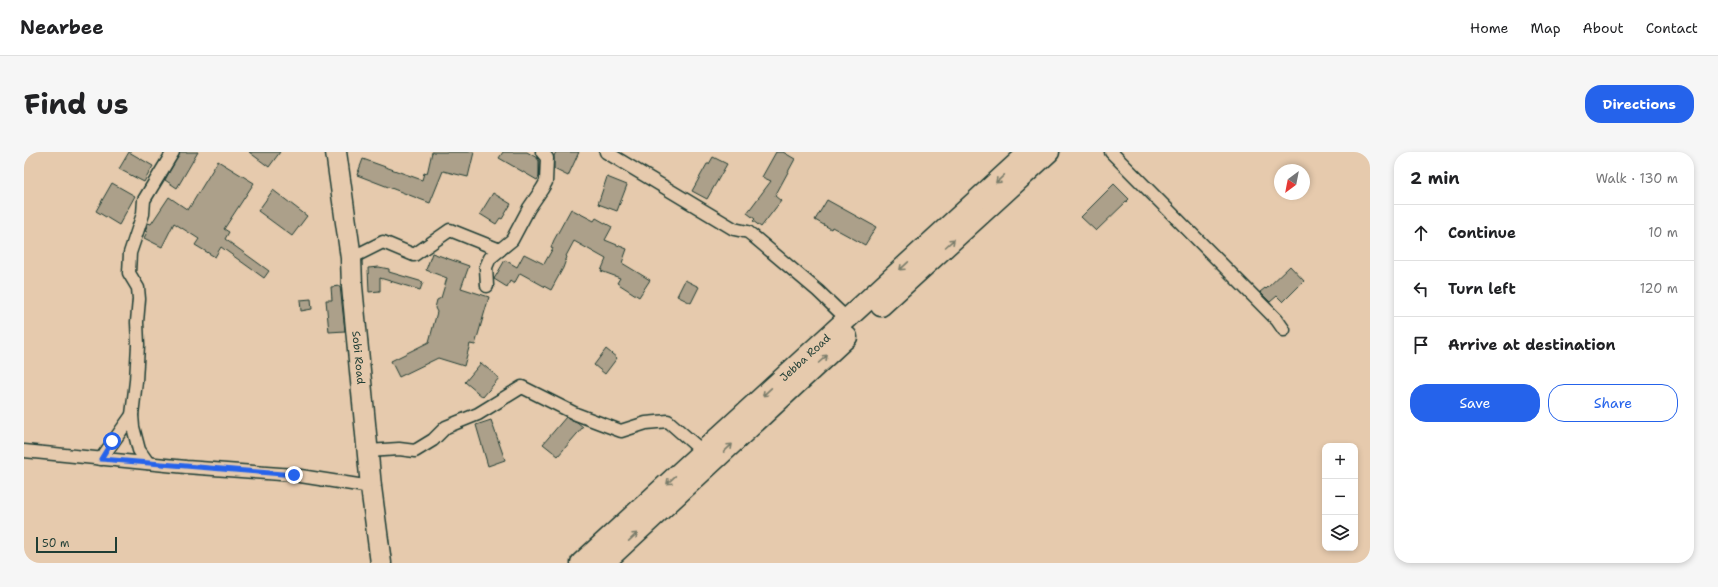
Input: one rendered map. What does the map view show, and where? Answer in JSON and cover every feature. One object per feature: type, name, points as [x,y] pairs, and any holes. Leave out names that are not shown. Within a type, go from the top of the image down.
[{"type":"highway","name":"Sobi Road","points":[[336,152],[351,258],[352,286],[371,487],[381,563]]},
{"type":"highway","name":"Jebba Road","points":[[581,563],[1029,152]]},
{"type":"highway","points":[[604,563],[1048,152]]},
{"type":"street","points":[[148,463],[139,450],[135,438],[132,415],[136,381],[139,299],[138,288],[129,273],[130,253],[143,214],[144,200],[173,152]]},
{"type":"street","points":[[487,286],[486,266],[490,258],[512,240],[529,208],[546,182],[547,158],[542,152]]},
{"type":"street","points":[[606,152],[734,228],[748,232],[847,319]]},
{"type":"street","points":[[1111,152],[1277,320],[1284,330]]},
{"type":"street","points":[[351,258],[383,242],[414,254],[450,230],[500,250]]},
{"type":"street","points":[[368,451],[399,449],[415,450],[433,440],[446,426],[478,414],[522,387],[576,414],[621,431],[646,423],[668,421],[702,451]]},
{"type":"street","points":[[101,459],[132,415]]},
{"type":"street","points":[[24,451],[294,475],[371,487]]},
{"type":"building","points":[[129,152],[153,166],[144,182],[119,169]]},
{"type":"building","points":[[180,152],[198,152],[177,188],[165,180]]},
{"type":"building","points":[[249,152],[280,152],[269,167]]},
{"type":"building","points":[[432,152],[474,152],[468,177],[443,171],[430,203],[357,175],[363,159],[422,180],[424,173],[427,174]]},
{"type":"building","points":[[503,152],[527,152],[537,158],[539,161],[539,177],[537,180],[499,158]]},
{"type":"building","points":[[556,152],[579,152],[568,176],[554,169],[554,156]]},
{"type":"building","points":[[776,152],[783,152],[795,159],[775,196],[781,201],[761,227],[753,221],[755,219],[747,213],[771,181],[762,177]]},
{"type":"building","points":[[713,157],[727,164],[707,199],[692,191],[707,164],[709,164]]},
{"type":"building","points":[[218,161],[254,183],[224,229],[229,232],[225,239],[269,271],[264,278],[221,247],[215,257],[195,245],[199,239],[174,223],[162,247],[144,238],[147,232],[145,231],[148,223],[151,224],[169,197],[188,210]]},
{"type":"building","points":[[607,177],[627,185],[617,211],[598,204]]},
{"type":"building","points":[[112,183],[135,196],[119,225],[96,211]]},
{"type":"building","points":[[1114,184],[1129,199],[1096,231],[1081,217]]},
{"type":"building","points":[[273,190],[307,216],[292,236],[258,211]]},
{"type":"building","points":[[493,193],[511,204],[502,219],[500,218],[496,224],[480,214]]},
{"type":"building","points":[[827,200],[876,227],[865,245],[832,227],[831,229],[815,220]]},
{"type":"building","points":[[571,209],[594,221],[596,218],[612,227],[605,240],[627,249],[622,263],[650,280],[639,297],[617,283],[620,278],[601,271],[606,259],[574,241],[566,256],[567,257],[563,268],[551,290],[520,273],[514,284],[510,281],[507,287],[494,279],[505,260],[517,267],[524,254],[544,264],[553,248],[551,247],[554,240]]},
{"type":"building","points":[[432,253],[469,266],[461,288],[489,297],[475,345],[470,344],[464,366],[438,358],[399,377],[391,361],[429,342],[437,312],[435,308],[437,300],[441,298],[447,278],[426,270]]},
{"type":"building","points":[[1290,266],[1304,281],[1283,302],[1277,296],[1270,302],[1260,292],[1265,288],[1266,289]]},
{"type":"building","points":[[379,267],[389,269],[389,272],[423,282],[420,290],[380,278],[380,291],[369,292],[368,268]]},
{"type":"building","points":[[685,280],[699,287],[691,303],[677,296]]},
{"type":"building","points":[[340,286],[345,331],[329,332],[326,300],[332,300],[331,287]]},
{"type":"building","points":[[311,299],[312,309],[301,311],[300,300]]},
{"type":"building","points":[[606,349],[617,358],[605,374],[594,365]]},
{"type":"building","points":[[481,363],[499,378],[483,397],[465,382]]},
{"type":"building","points":[[566,417],[577,422],[583,427],[558,456],[543,444]]},
{"type":"building","points":[[491,420],[505,460],[488,466],[476,425]]},
{"type":"route","points":[[112,441],[101,459],[294,475]]}]
